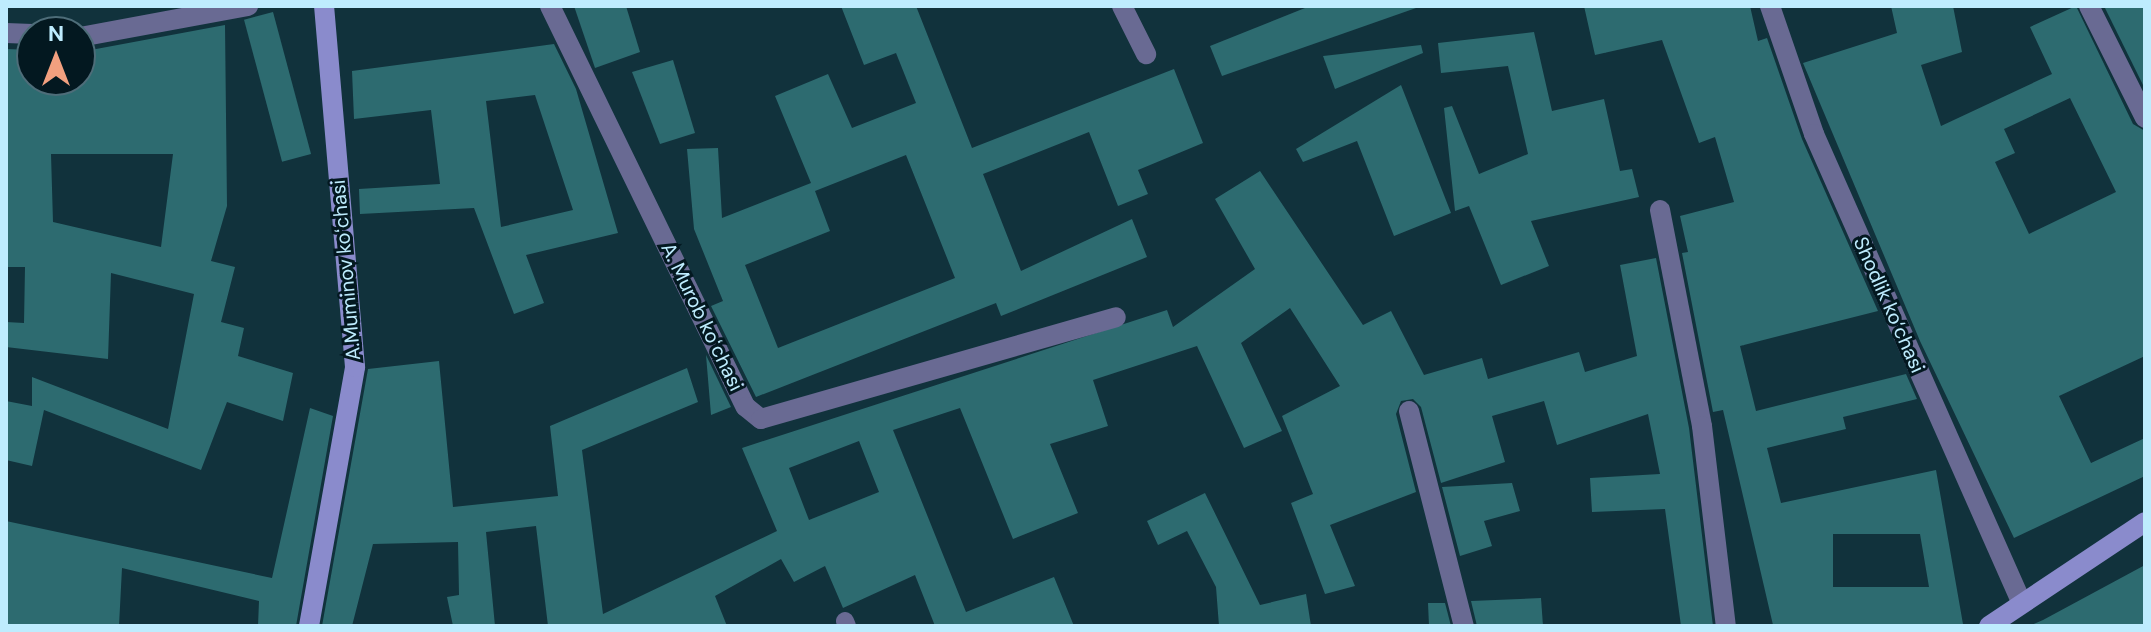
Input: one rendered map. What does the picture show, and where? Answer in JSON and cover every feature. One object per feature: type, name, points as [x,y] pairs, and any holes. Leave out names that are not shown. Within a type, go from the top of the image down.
[{"type":"street","points":[[96,34],[248,6]]},
{"type":"street","name":"A.Muminov koʻchasi","points":[[309,626],[355,367],[324,6]]},
{"type":"street","name":"A. Murob koʻchasi","points":[[550,6],[746,407],[761,419],[1116,317]]},
{"type":"street","points":[[1122,6],[1146,54]]},
{"type":"street","name":"Shodlik ko‘chasi","points":[[1770,6],[1814,134],[2020,599]]},
{"type":"street","points":[[2089,6],[2145,118]]},
{"type":"street","points":[[1660,210],[1702,426],[1726,626]]},
{"type":"street","points":[[1409,411],[1464,626]]},
{"type":"street","points":[[1989,626],[2020,599],[2145,522]]},
{"type":"building","points":[[574,6],[626,6],[640,52],[595,68]]},
{"type":"building","points":[[841,6],[916,6],[972,148],[1174,69],[1203,143],[1138,170],[1148,194],[1118,206],[1089,132],[983,174],[1021,271],[1132,219],[1147,257],[1001,316],[996,303],[756,397],[711,306],[723,301],[694,229],[687,149],[718,148],[722,218],[811,183],[775,96],[828,74],[852,128],[916,103],[896,53],[864,65]],"holes":[[[906,155],[955,278],[778,348],[745,265],[830,231],[815,191]]]},
{"type":"building","points":[[1310,6],[1416,8],[1222,76],[1210,46]]},
{"type":"building","points":[[1584,6],[1750,6],[1758,41],[1767,38],[1802,139],[1878,311],[1740,346],[1756,411],[1906,374],[1917,399],[1843,417],[1846,429],[1767,448],[1781,503],[1936,470],[1963,624],[1773,625],[1723,410],[1713,412],[1682,253],[1688,252],[1680,216],[1734,202],[1715,137],[1699,143],[1662,40],[1595,55]],"holes":[[[1833,534],[1920,534],[1929,587],[1833,587]]]},
{"type":"building","points":[[1891,6],[1953,6],[1962,52],[1921,65],[1941,126],[2052,74],[2030,27],[2076,6],[2133,124],[2145,131],[2145,356],[2059,396],[2091,463],[2145,438],[2145,476],[2014,538],[1920,341],[1803,63],[1897,33]],"holes":[[[2070,98],[2116,192],[2029,234],[1995,162],[2015,153],[2004,129]]]},
{"type":"building","points":[[2104,6],[2145,6],[2145,89]]},
{"type":"building","points":[[273,12],[311,154],[282,162],[244,20]]},
{"type":"building","points":[[225,25],[227,206],[211,261],[235,267],[221,322],[244,328],[238,356],[293,373],[283,421],[227,402],[201,470],[44,410],[32,466],[6,460],[6,401],[32,406],[32,377],[168,429],[194,294],[111,273],[108,359],[6,347],[6,322],[24,323],[25,267],[6,267],[6,49],[16,49],[16,96],[96,96],[96,49]],"holes":[[[51,154],[173,154],[161,247],[53,222]]]},
{"type":"building","points":[[1534,32],[1552,111],[1604,99],[1620,171],[1632,169],[1639,197],[1531,221],[1549,266],[1501,285],[1469,206],[1455,211],[1444,108],[1452,106],[1479,174],[1528,154],[1508,66],[1441,73],[1438,43]]},
{"type":"building","points":[[554,44],[576,89],[618,233],[526,255],[544,303],[514,314],[474,208],[360,214],[359,189],[440,184],[431,110],[354,119],[352,71]],"holes":[[[535,95],[573,210],[501,227],[486,101]]]},
{"type":"building","points":[[1421,45],[1423,53],[1335,89],[1323,56]]},
{"type":"building","points":[[673,60],[695,133],[660,144],[632,72]]},
{"type":"building","points":[[1401,85],[1451,213],[1394,236],[1357,141],[1303,162],[1296,149]]},
{"type":"building","points":[[1260,171],[1363,325],[1391,311],[1424,375],[1482,358],[1488,379],[1579,352],[1585,372],[1637,356],[1620,265],[1656,258],[1689,428],[1713,626],[1681,626],[1665,509],[1592,512],[1590,478],[1660,474],[1648,414],[1557,445],[1544,401],[1492,416],[1505,462],[1441,483],[1421,407],[1413,399],[1401,401],[1396,414],[1416,492],[1330,525],[1355,586],[1325,594],[1291,503],[1313,494],[1282,416],[1340,386],[1290,308],[1241,343],[1282,431],[1244,448],[1197,346],[1093,380],[1108,426],[1050,444],[1078,513],[1013,539],[960,408],[893,430],[966,612],[1054,577],[1074,626],[935,626],[915,575],[843,608],[825,566],[794,582],[781,559],[715,596],[727,626],[548,626],[536,526],[486,532],[495,626],[453,626],[447,597],[459,595],[458,542],[373,544],[352,626],[322,626],[368,369],[439,361],[453,507],[558,496],[550,426],[687,368],[698,402],[582,450],[603,614],[777,531],[742,448],[1167,310],[1173,327],[1255,269],[1215,199]],"holes":[[[859,441],[879,492],[809,520],[789,468]]]},
{"type":"building","points":[[706,355],[731,407],[711,415]]},
{"type":"building","points":[[310,408],[333,416],[296,626],[258,626],[259,601],[122,568],[119,626],[6,626],[6,521],[272,578]]},
{"type":"building","points":[[1512,483],[1520,511],[1484,521],[1492,546],[1460,556],[1442,487]]},
{"type":"building","points":[[1205,493],[1260,605],[1306,594],[1311,626],[1219,626],[1216,587],[1187,531],[1158,545],[1147,521]]},
{"type":"building","points":[[2145,565],[2145,626],[2029,626],[2043,620]]},
{"type":"building","points":[[1541,598],[1543,626],[1477,626],[1471,601]]},
{"type":"building","points":[[1428,603],[1445,603],[1451,626],[1429,626]]}]
